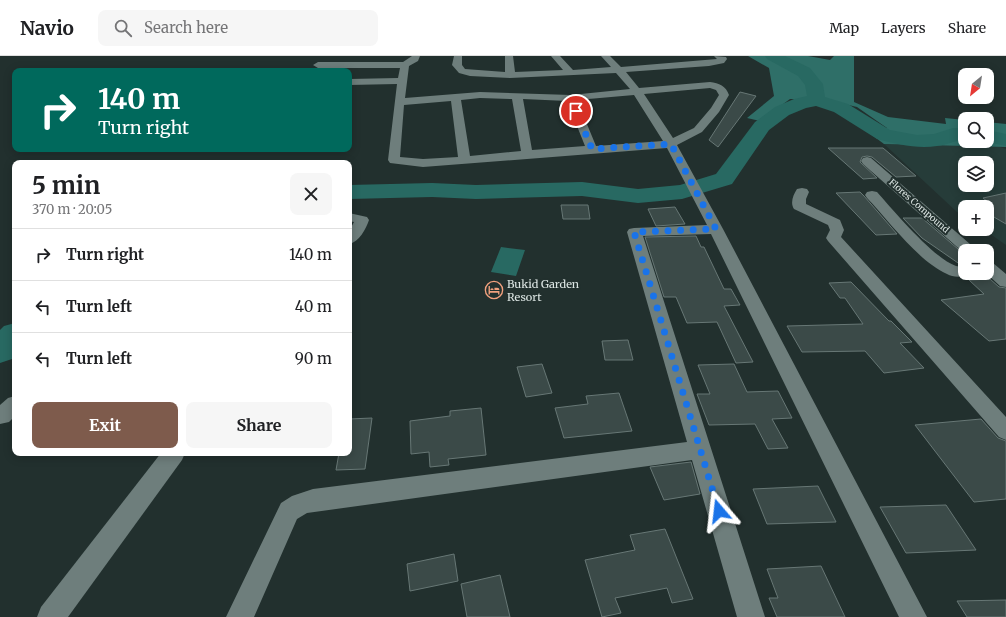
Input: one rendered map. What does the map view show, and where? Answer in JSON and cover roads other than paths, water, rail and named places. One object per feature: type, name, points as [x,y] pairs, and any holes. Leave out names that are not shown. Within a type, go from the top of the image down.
[{"type":"street","points":[[323,56],[317,68],[405,65],[415,59],[416,56]]},
{"type":"street","points":[[458,56],[457,65],[462,71],[470,73],[510,75],[571,73],[710,64],[723,59],[718,56]]},
{"type":"street","points":[[509,56],[510,75]]},
{"type":"street","points":[[555,56],[571,73]]},
{"type":"street","points":[[605,56],[620,70],[638,92],[671,144],[716,229],[818,435],[913,617]]},
{"type":"street","points":[[399,102],[480,95],[571,98],[707,85],[718,86],[723,91],[724,95],[722,100],[698,130],[671,144],[423,163],[394,160],[399,102],[405,65]]},
{"type":"street","points":[[352,82],[402,81]]},
{"type":"street","points":[[516,96],[527,154]]},
{"type":"street","points":[[456,98],[465,160]]},
{"type":"street","points":[[571,98],[592,149]]},
{"type":"street","name":"Flores Compound","points":[[867,161],[962,244]]},
{"type":"street","points":[[802,192],[799,199],[799,206],[835,223],[837,230],[833,238],[1006,431]]},
{"type":"street","points":[[872,195],[918,243],[942,264],[954,272],[958,272]]},
{"type":"street","points":[[352,218],[362,220],[359,228],[352,236]]},
{"type":"street","points":[[716,229],[634,232],[751,617]]},
{"type":"street","points":[[994,272],[1006,282]]},
{"type":"street","points":[[12,407],[2,416],[12,417]]},
{"type":"street","points":[[240,617],[290,511],[300,504],[321,499],[701,450]]},
{"type":"street","points":[[51,617],[172,456]]},
{"type":"waterway","points":[[773,56],[804,72],[814,84],[817,100]]},
{"type":"waterway","points":[[352,192],[432,190],[476,192],[582,189],[638,196],[682,192],[724,179],[762,126],[782,111],[801,103],[817,100]]},
{"type":"waterway","points":[[817,100],[841,108],[884,135],[917,141],[937,140],[953,134],[958,134]]},
{"type":"waterway","points":[[994,137],[1006,140]]},
{"type":"waterway","points":[[0,351],[12,337]]},
{"type":"place","name":"Bukid Garden Resort","points":[[494,290]]}]
